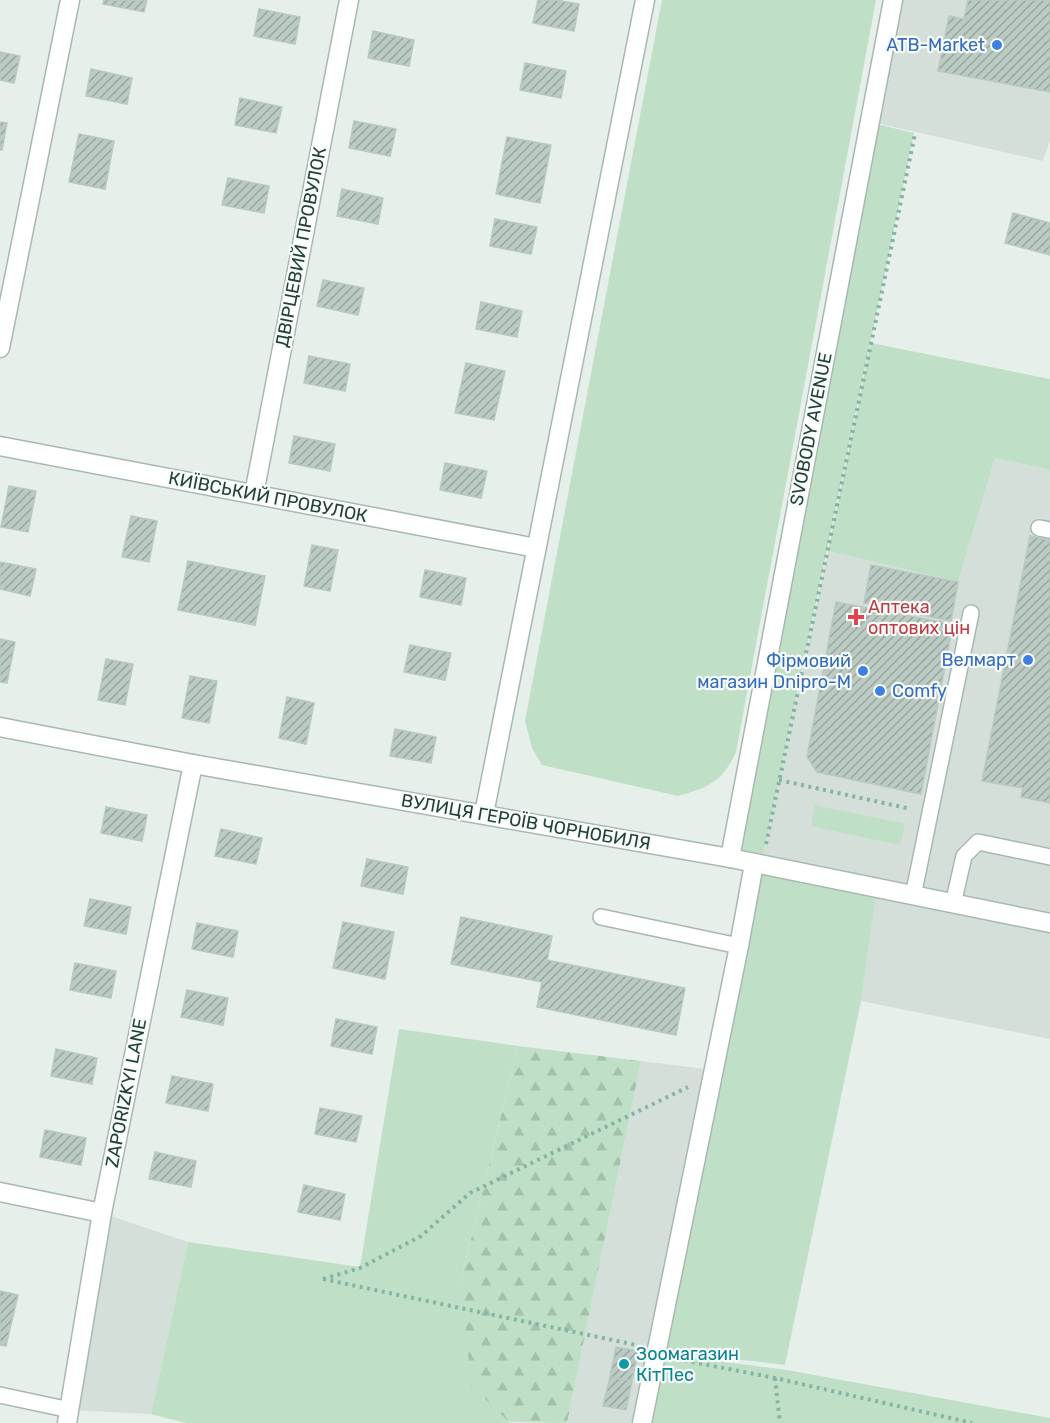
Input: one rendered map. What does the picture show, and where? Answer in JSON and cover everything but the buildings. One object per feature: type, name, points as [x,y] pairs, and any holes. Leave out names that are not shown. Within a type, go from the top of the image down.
[{"type":"street","points":[[0,348],[69,0]]},
{"type":"street","name":"ДВІРЦЕВИЙ ПРОВУЛОК","points":[[254,494],[349,0]]},
{"type":"street","points":[[483,814],[645,0]]},
{"type":"street","name":"SVOBODY AVENUE","points":[[729,858],[893,0]]},
{"type":"street","name":"КИЇВСЬКИЙ ПРОВУЛОК","points":[[0,446],[536,548]]},
{"type":"street","name":"ВУЛИЦЯ ГЕРОЇВ ЧОРНОБИЛЯ","points":[[0,727],[194,764],[729,858],[1050,923]]},
{"type":"street","name":"ZAPORIZKYI LANE","points":[[68,1416],[102,1213],[194,764]]},
{"type":"street","points":[[642,1423],[648,1350],[713,1075],[758,865]]},
{"type":"street","points":[[0,1192],[102,1213]]},
{"type":"lane","points":[[913,896],[971,613]]},
{"type":"lane","points":[[953,904],[964,856],[978,842],[1050,857]]},
{"type":"lane","points":[[601,917],[739,946]]},
{"type":"lane","points":[[0,1395],[68,1416]]},
{"type":"path","points":[[758,865],[779,780],[915,134]]},
{"type":"path","points":[[779,780],[917,810]]},
{"type":"path","points":[[713,1075],[470,1193],[421,1236],[360,1268],[322,1279],[972,1423]]},
{"type":"path","points":[[775,1378],[780,1423]]},
{"type":"shaded area","points":[[894,0],[1050,0],[1050,140],[1043,161],[872,122]]},
{"type":"shaded area","points":[[995,458],[1050,470],[1050,1039],[861,1001],[877,889],[761,865],[828,551],[958,582]]},
{"type":"shaded area","points":[[641,1061],[721,1071],[649,1423],[567,1423]]},
{"type":"shaded area","points":[[102,1213],[188,1242],[151,1414],[70,1410]]},
{"type":"green space","points":[[662,0],[876,0],[736,752],[720,777],[698,790],[678,796],[542,765],[532,748],[525,721]]},
{"type":"green space","points":[[872,123],[914,133],[761,865],[877,889],[861,1001],[785,1365],[667,1351],[761,866],[730,858]]},
{"type":"green space","points":[[871,343],[1050,379],[1050,470],[995,458],[958,582],[828,551]]},
{"type":"green space","points":[[815,805],[905,824],[900,845],[811,826]]},
{"type":"green space","points":[[399,1029],[518,1046],[461,1280],[509,1423],[186,1423],[151,1414],[188,1242],[360,1267]]},
{"type":"green space","points":[[518,1046],[641,1061],[567,1423],[509,1422],[471,1385],[461,1280]]},
{"type":"green space","points":[[663,1354],[787,1370],[1050,1418],[1050,1423],[650,1423]]},
{"type":"place","name":"ATB-Market","points":[[997,45]]},
{"type":"place","name":"Аптека оптових цін","points":[[856,617]]},
{"type":"place","name":"Велмарт","points":[[1028,660]]},
{"type":"place","name":"Фірмовий магазин Dnipro-M","points":[[863,671]]},
{"type":"place","name":"Comfy","points":[[880,691]]},
{"type":"place","name":"Зоомагазин КітПес","points":[[624,1364]]}]
